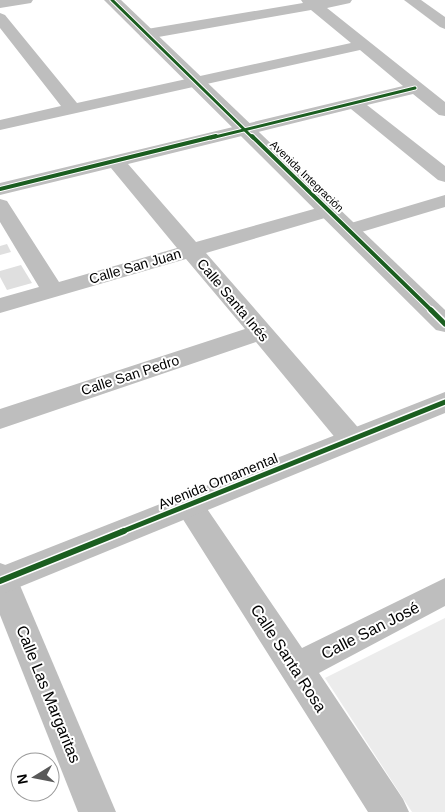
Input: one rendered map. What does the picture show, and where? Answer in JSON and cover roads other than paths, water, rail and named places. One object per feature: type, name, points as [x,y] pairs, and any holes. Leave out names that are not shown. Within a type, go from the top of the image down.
[{"type":"street","points":[[0,4],[26,0]]},
{"type":"street","name":"Avenida Integración","points":[[112,0],[445,324]]},
{"type":"street","points":[[147,34],[311,3],[345,0]]},
{"type":"street","points":[[411,0],[443,21]]},
{"type":"street","points":[[311,3],[445,111]]},
{"type":"street","points":[[0,18],[72,108]]},
{"type":"street","points":[[0,125],[363,45]]},
{"type":"street","points":[[0,189],[244,128],[415,88]]},
{"type":"street","points":[[354,103],[445,176]]},
{"type":"street","name":"Calle Santa Inés","points":[[115,161],[352,440]]},
{"type":"street","points":[[348,230],[445,202]]},
{"type":"street","points":[[0,205],[53,291]]},
{"type":"street","name":"Calle San Juan","points":[[0,306],[328,211]]},
{"type":"street","name":"Calle San Pedro","points":[[0,419],[260,332]]},
{"type":"street","name":"Avenida Ornamental","points":[[1,579],[445,402]]},
{"type":"street","name":"Calle Santa Rosa","points":[[189,505],[390,812]]},
{"type":"street","name":"Calle Las Margaritas","points":[[1,579],[97,812]]},
{"type":"street","name":"Calle San José","points":[[296,668],[445,591]]}]
